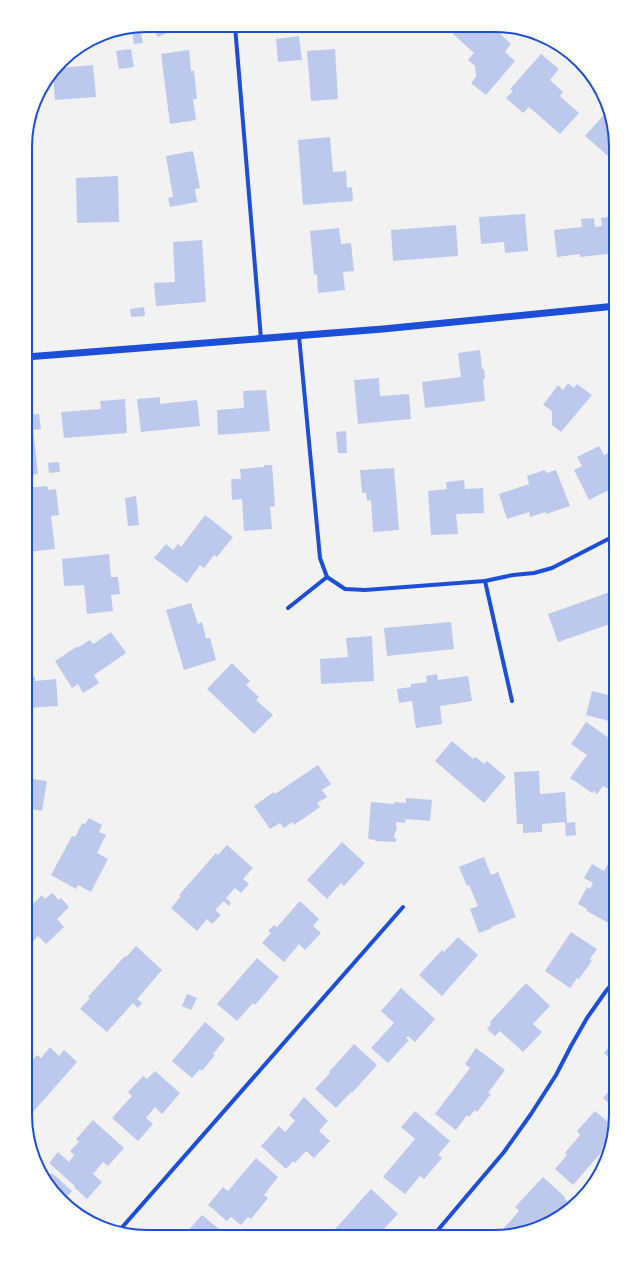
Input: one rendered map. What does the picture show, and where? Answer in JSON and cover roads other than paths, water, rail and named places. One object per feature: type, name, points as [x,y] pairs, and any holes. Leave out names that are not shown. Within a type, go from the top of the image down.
[{"type":"street","points":[[235,32],[261,339]]},
{"type":"street","points":[[32,357],[383,329],[609,307]]},
{"type":"street","points":[[299,336],[320,558],[326,577],[345,590],[365,590],[485,581],[513,575],[534,573],[552,568],[609,539]]},
{"type":"street","points":[[288,608],[326,577]]},
{"type":"street","points":[[485,581],[512,701]]},
{"type":"street","points":[[122,1227],[403,907]]},
{"type":"street","points":[[438,1230],[475,1188],[513,1139],[556,1075],[570,1046],[587,1018],[609,988]]}]
